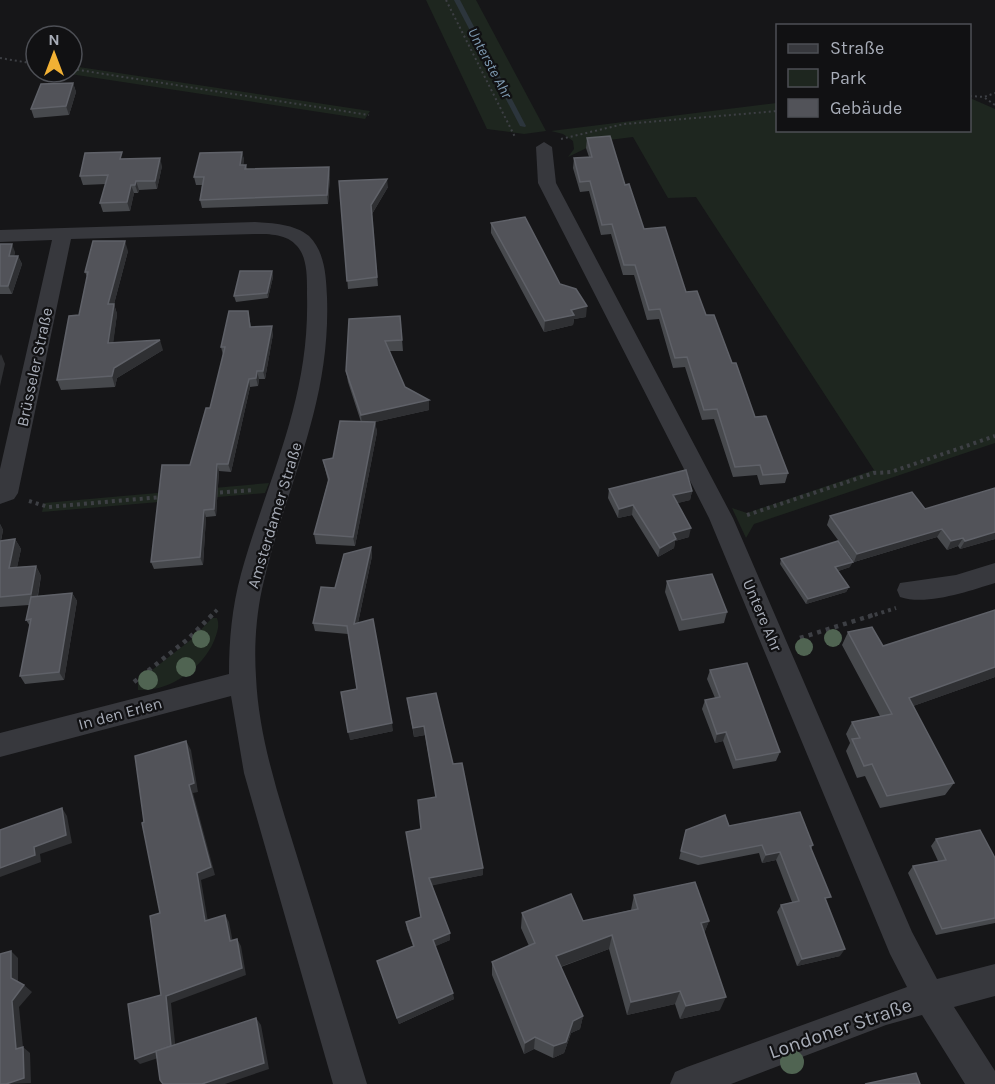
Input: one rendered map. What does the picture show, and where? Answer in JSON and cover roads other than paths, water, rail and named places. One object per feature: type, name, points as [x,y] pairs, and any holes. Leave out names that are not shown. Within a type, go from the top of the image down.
[{"type":"street","name":"Untere Ahr","points":[[544,147],[547,183],[721,518],[901,943],[930,998],[984,1084]]},
{"type":"street","name":"Amsterdamer Straße","points":[[0,236],[255,228],[290,233],[307,246],[316,276],[318,313],[315,364],[305,412],[288,470],[253,574],[242,642],[241,682],[250,745],[350,1084]]},
{"type":"street","name":"Brüsseler Straße","points":[[0,495],[6,493],[63,234]]},
{"type":"street","points":[[904,598],[995,573]]},
{"type":"street","name":"In den Erlen","points":[[0,745],[241,682]]},
{"type":"street","name":"Londoner Straße","points":[[687,1084],[886,1009],[995,980]]},
{"type":"waterway","name":"Unterste Ahr","points":[[457,0],[523,126]]}]
